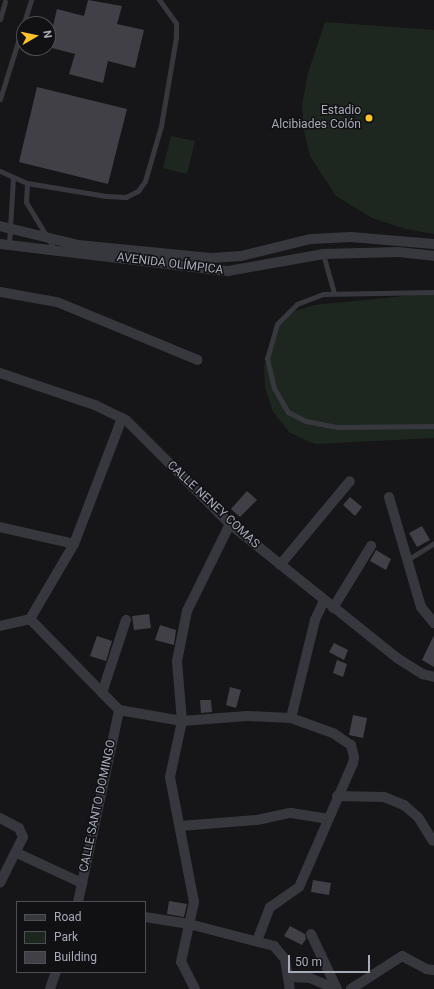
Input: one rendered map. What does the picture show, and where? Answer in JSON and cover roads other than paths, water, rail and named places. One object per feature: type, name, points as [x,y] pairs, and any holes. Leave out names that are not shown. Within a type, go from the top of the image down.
[{"type":"street","points":[[0,226],[10,227],[78,245],[211,258],[241,256],[311,239],[351,237],[434,244]]},
{"type":"street","name":"AVENIDA OLÍMPICA","points":[[5,245],[228,271],[323,254],[398,252],[434,256]]},
{"type":"street","points":[[0,292],[57,302],[198,360]]},
{"type":"street","name":"CALLE NENEY COMAS","points":[[0,373],[95,405],[122,418],[230,524],[397,658],[423,674],[434,677]]},
{"type":"street","points":[[0,626],[30,619],[74,544],[122,418]]},
{"type":"street","points":[[280,565],[350,481]]},
{"type":"street","points":[[389,497],[421,607],[434,623]]},
{"type":"street","points":[[195,989],[181,962],[194,902],[170,777],[182,722],[177,661],[187,611],[230,524]]},
{"type":"street","points":[[0,527],[74,544]]},
{"type":"street","points":[[291,718],[315,620],[329,604],[371,546]]},
{"type":"street","points":[[30,619],[119,710],[182,722],[247,716],[291,718],[332,733],[351,745],[354,756],[299,887],[270,907],[257,941]]},
{"type":"street","points":[[102,693],[126,620]]},
{"type":"street","name":"CALLE SANTO DOMINGO","points":[[78,901],[119,710]]},
{"type":"street","points":[[337,796],[384,797],[404,805],[418,817],[433,841]]},
{"type":"street","points":[[180,826],[257,820],[291,813],[328,819]]},
{"type":"street","points":[[0,818],[21,830],[22,841],[0,883]]},
{"type":"street","points":[[17,853],[82,883]]},
{"type":"street","points":[[146,917],[189,924],[257,941],[281,950],[285,959],[290,989]]},
{"type":"street","points":[[311,934],[336,989]]},
{"type":"street","points":[[351,989],[402,956],[426,969],[434,970]]},
{"type":"street","points":[[50,989],[56,973]]},
{"type":"street","points":[[289,977],[310,978],[336,989]]},
{"type":"lane","points":[[0,99],[30,0]]},
{"type":"lane","points":[[0,171],[27,183],[106,196],[126,197],[138,191],[145,181],[161,126],[176,37],[176,23],[159,0]]},
{"type":"lane","points":[[0,19],[5,2]]},
{"type":"lane","points":[[5,245],[10,227],[13,178]]},
{"type":"lane","points":[[27,183],[26,202],[56,251]]},
{"type":"lane","points":[[323,254],[334,294]]},
{"type":"lane","points":[[434,292],[323,294],[297,304],[277,324],[267,358],[274,388],[288,412],[306,421],[337,427],[434,426]]},
{"type":"lane","points":[[407,560],[434,543]]},
{"type":"place","name":"Estadio Alcibiades Colón","points":[[369,118]]}]
